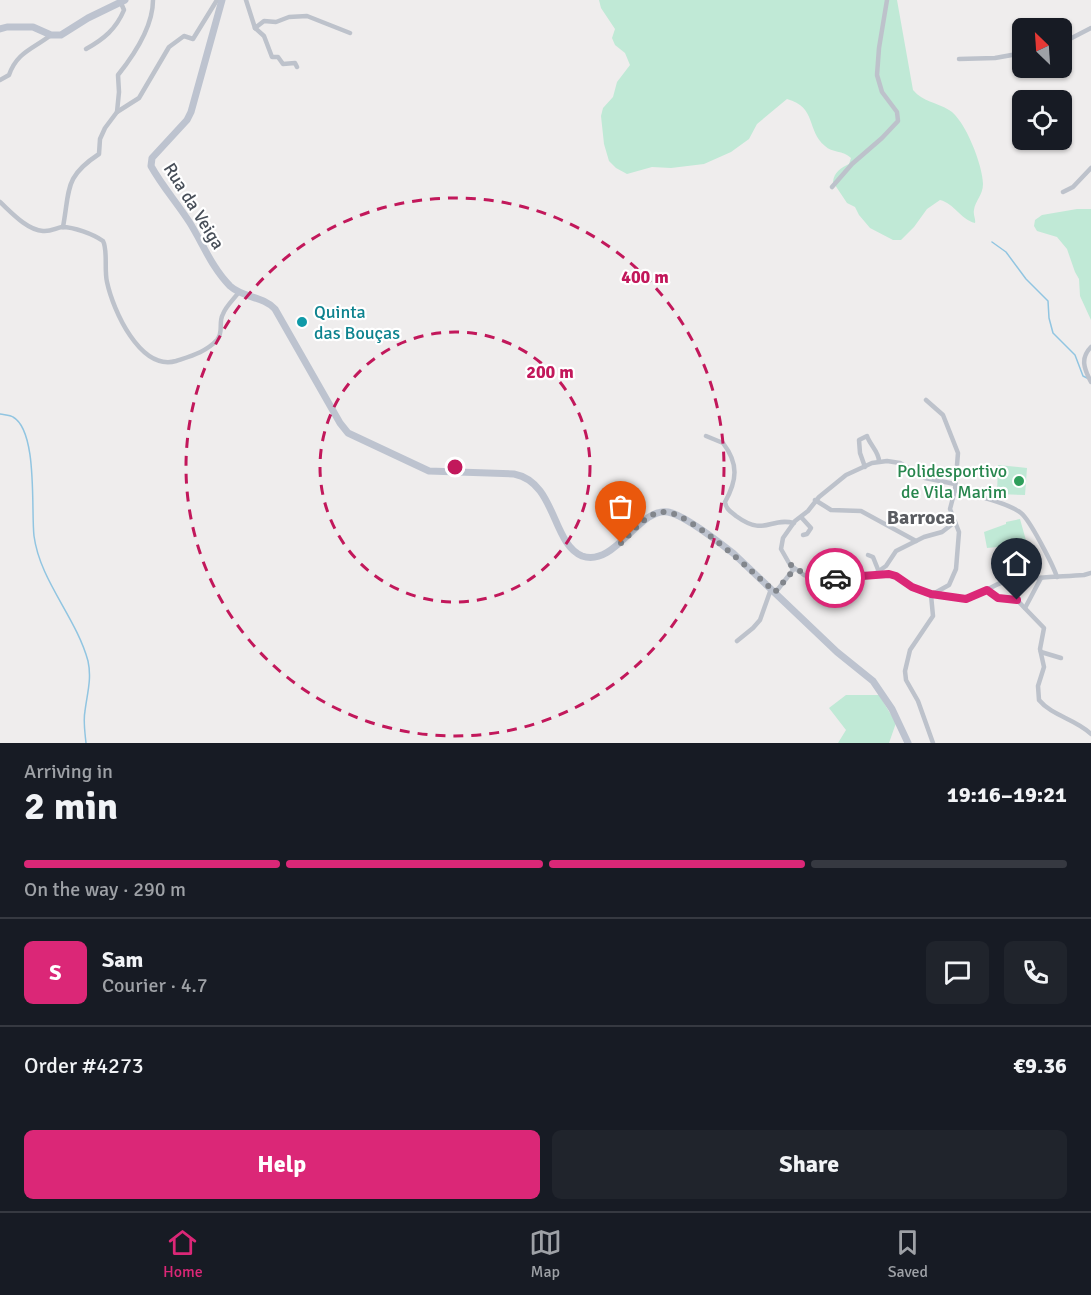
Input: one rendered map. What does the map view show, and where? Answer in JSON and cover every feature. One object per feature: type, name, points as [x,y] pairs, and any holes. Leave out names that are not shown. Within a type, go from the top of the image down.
[{"type":"street","points":[[117,112],[118,75],[132,57],[148,25],[153,0]]},
{"type":"street","points":[[63,227],[69,188],[74,175],[99,154],[100,139],[105,128],[117,112],[139,98],[169,47],[179,37],[193,39],[219,0]]},
{"type":"street","name":"Rua da Veiga","points":[[219,0],[191,112],[187,120],[151,161],[153,168],[190,223],[218,272],[239,292]]},
{"type":"street","points":[[246,0],[255,28],[265,37],[272,57],[278,57],[283,64],[295,63],[297,66]]},
{"type":"street","points":[[832,187],[852,164],[885,135],[898,120],[897,112],[882,92],[877,75],[879,48],[884,30],[883,16],[887,0]]},
{"type":"street","points":[[0,29],[33,27],[51,35],[61,34],[123,1],[124,10],[118,24],[108,35],[86,49]]},
{"type":"street","points":[[255,28],[263,21],[276,22],[288,17],[307,16],[351,33]]},
{"type":"street","points":[[1072,38],[1091,28]]},
{"type":"street","points":[[0,80],[9,75],[13,63],[22,54],[51,35]]},
{"type":"street","points":[[959,59],[1012,55]]},
{"type":"street","points":[[1063,192],[1073,188],[1091,168]]},
{"type":"street","points":[[0,202],[36,230],[71,228],[96,237],[104,243],[107,283],[119,319],[145,352],[159,362],[167,363],[198,354],[212,345],[221,334],[222,315],[239,292],[265,301],[275,309],[338,420],[348,433],[429,471],[514,474],[526,478],[540,491],[566,539],[582,556],[594,556],[615,547],[648,517],[661,512],[672,513],[681,518],[717,540],[837,652],[858,668],[882,693],[896,716],[908,743]]},
{"type":"street","points":[[1091,347],[1083,358],[1087,375],[1091,381]]},
{"type":"street","points":[[926,400],[942,414],[957,448],[955,487],[950,509],[959,534],[955,573],[949,585],[931,594]]},
{"type":"street","points":[[706,436],[723,443],[733,462],[735,478],[732,491],[725,502],[727,509],[751,526],[794,523]]},
{"type":"street","points":[[865,467],[860,452],[861,437],[867,436],[878,454],[879,462]]},
{"type":"street","points":[[737,641],[760,620],[773,591],[793,571],[781,546],[783,538],[794,523],[838,480],[879,462],[899,462],[925,478],[1022,513],[1051,560],[1057,577]]},
{"type":"street","points":[[815,500],[831,510],[861,511],[916,541]]},
{"type":"street","points":[[801,517],[812,528],[803,535]]},
{"type":"street","points":[[878,573],[896,551],[942,532],[956,522]]},
{"type":"street","points":[[868,555],[873,557],[878,573]]},
{"type":"street","points":[[791,565],[801,573],[816,578],[892,574],[912,587],[931,594],[966,599],[1005,582],[1091,573]]},
{"type":"street","points":[[1025,608],[1041,578]]},
{"type":"street","points":[[987,590],[998,598],[1016,599],[1044,627],[1041,652],[1044,664],[1038,689],[1040,702],[1091,734]]},
{"type":"street","points":[[931,594],[933,616],[910,650],[905,671],[906,680],[918,701],[933,743]]},
{"type":"street","points":[[1041,652],[1061,658]]},
{"type":"green space","points":[[599,0],[897,0],[913,90],[921,97],[944,107],[955,115],[967,133],[976,155],[983,184],[974,210],[975,223],[940,200],[927,209],[901,240],[893,240],[870,228],[855,207],[847,203],[833,182],[836,173],[849,164],[851,158],[825,146],[815,133],[803,107],[787,99],[757,124],[749,139],[731,152],[704,164],[671,168],[652,167],[627,174],[616,168],[609,161],[604,144],[601,116],[603,108],[613,97],[617,82],[630,65],[625,53],[615,45],[612,38],[615,29],[601,8]]},
{"type":"green space","points":[[1091,209],[1091,320],[1080,296],[1079,279],[1067,249],[1057,237],[1037,231],[1034,226],[1035,220],[1042,215]]},
{"type":"green space","points":[[998,465],[1027,468],[1025,495],[997,494]]},
{"type":"green space","points":[[1020,519],[1027,544],[987,548],[984,532],[1006,524],[1006,522]]},
{"type":"green space","points":[[846,695],[879,695],[896,723],[889,743],[838,743],[846,730],[829,708]]},
{"type":"waterway","points":[[992,242],[1006,252],[1026,279],[1048,301],[1053,333],[1075,355],[1083,376],[1087,378]]},
{"type":"waterway","points":[[0,414],[13,417],[21,425],[26,438],[32,472],[34,536],[38,552],[43,568],[75,629],[88,661],[89,680],[84,719],[86,743]]},
{"type":"way so far","points":[[621,543],[648,517],[668,512],[717,540],[775,592],[793,571],[791,565],[809,577],[835,578]]},
{"type":"place","name":"Quinta das Bouças","points":[[302,322]]},
{"type":"place","name":"Polidesportivo de Vila Marim","points":[[1019,481]]},
{"type":"district","name":"Barroca","points":[[921,517]]},
{"type":"route","points":[[835,578],[889,574],[912,587],[931,594],[966,599],[987,590],[998,598],[1017,600]]}]
